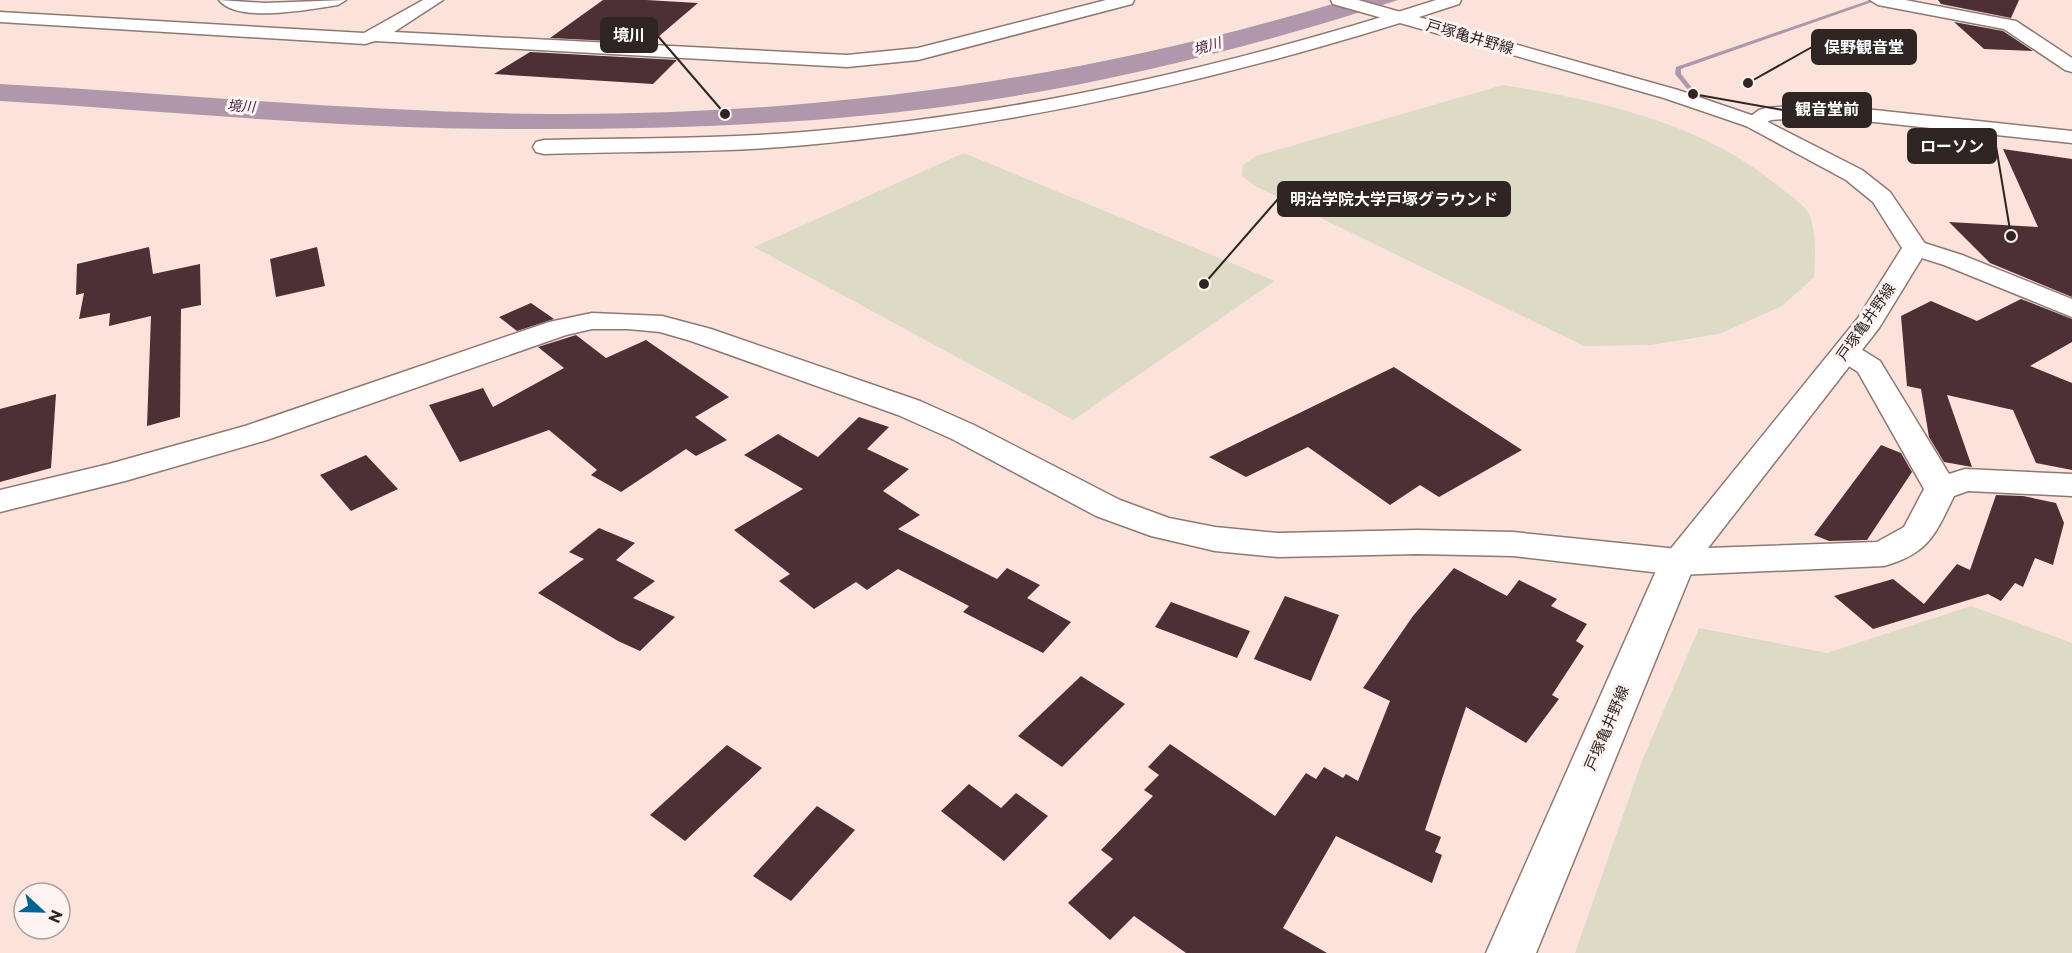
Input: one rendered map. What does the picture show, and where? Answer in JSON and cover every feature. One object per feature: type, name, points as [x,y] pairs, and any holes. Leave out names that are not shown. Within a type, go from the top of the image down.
[{"type":"street","points":[[227,0],[235,4],[256,7],[338,0]]},
{"type":"street","points":[[0,16],[365,39],[435,0]]},
{"type":"street","points":[[374,36],[824,61],[864,60],[918,54],[1126,0]]},
{"type":"street","name":"戸塚亀井野線","points":[[1339,0],[1671,94],[1753,122],[1854,175],[1882,197],[1915,248],[1869,322],[1678,562],[1511,953]]},
{"type":"street","points":[[544,147],[840,135],[1062,104],[1259,60],[1453,0]]},
{"type":"street","points":[[1884,1],[2010,25],[2072,66]]},
{"type":"street","points":[[0,5],[20,2]]},
{"type":"street","points":[[1753,122],[1766,114],[1781,111],[1818,110],[2071,135]]},
{"type":"street","points":[[1915,248],[1953,260],[2072,309]]},
{"type":"street","points":[[0,501],[113,474],[256,433],[343,405],[550,330],[592,321],[662,324],[701,335],[909,408],[963,432],[1108,508],[1163,528],[1215,539],[1278,545],[1418,542],[1514,544],[1678,562],[1884,554],[1917,535],[1941,489],[1965,480],[2072,485]]},
{"type":"street","points":[[1846,352],[1870,367],[1941,489]]},
{"type":"shaded area","points":[[1503,85],[1577,99],[1650,118],[1720,147],[1752,166],[1797,201],[1809,214],[1814,237],[1814,277],[1782,306],[1719,334],[1651,345],[1584,346],[1255,186],[1242,176],[1243,165],[1256,156]]},
{"type":"shaded area","points":[[964,153],[1275,281],[1073,420],[754,247]]},
{"type":"shaded area","points":[[1971,606],[2072,643],[2072,953],[1575,953],[1642,761],[1699,628],[1827,653]]},
{"type":"water","points":[[1346,0],[1398,0],[1235,48],[1067,87],[901,112],[790,122],[622,128],[446,128],[319,123],[0,101],[0,84],[477,113],[647,113],[749,108],[850,100],[1050,71],[1248,28]]},
{"type":"building","points":[[603,0],[698,3],[651,43],[550,38]]},
{"type":"building","points":[[1938,0],[2019,0],[2011,18],[1941,4]]},
{"type":"building","points":[[1954,22],[2003,31],[2033,51],[1984,49]]},
{"type":"building","points":[[530,52],[677,60],[653,84],[494,74]]},
{"type":"building","points":[[2003,149],[2072,159],[2072,297],[1990,263],[1949,222],[2038,227]]},
{"type":"building","points":[[149,247],[153,274],[200,264],[201,305],[181,309],[180,417],[147,426],[151,316],[109,326],[110,313],[79,319],[84,293],[76,295],[77,264]]},
{"type":"building","points":[[317,247],[325,286],[276,297],[270,259]]},
{"type":"building","points":[[2021,299],[2072,319],[2072,342],[2030,366],[2072,383],[2072,470],[2036,463],[2013,410],[1947,395],[1972,467],[1944,462],[1929,437],[1921,389],[1907,386],[1901,316],[1931,301],[1977,321]]},
{"type":"building","points":[[531,303],[554,319],[517,331],[499,317]]},
{"type":"building","points":[[576,335],[606,358],[646,340],[729,397],[695,417],[727,440],[696,456],[686,449],[621,492],[591,475],[597,470],[549,430],[460,462],[429,405],[483,388],[493,407],[564,368],[538,347]]},
{"type":"building","points":[[1394,367],[1522,450],[1439,497],[1420,485],[1390,505],[1308,447],[1246,477],[1209,457]]},
{"type":"building","points":[[56,394],[51,468],[0,482],[0,409]]},
{"type":"building","points":[[859,417],[889,427],[867,449],[909,469],[883,491],[920,515],[898,529],[997,579],[1007,568],[1040,585],[1027,598],[1071,622],[1043,653],[963,612],[969,606],[898,569],[867,590],[856,582],[814,609],[779,581],[790,574],[734,530],[803,489],[744,455],[778,434],[818,457]]},
{"type":"building","points":[[1881,445],[1901,453],[1912,472],[1867,540],[1829,541],[1814,535]]},
{"type":"building","points":[[366,455],[398,489],[351,511],[320,475]]},
{"type":"building","points":[[1996,495],[2023,496],[2056,503],[2064,523],[2053,565],[2035,558],[2023,587],[2015,583],[2001,601],[1988,594],[1873,629],[1834,596],[1893,579],[1924,604],[1957,564],[1970,570]]},
{"type":"building","points":[[599,528],[635,543],[616,560],[655,581],[633,598],[675,617],[640,651],[618,641],[538,593],[584,559],[569,552]]},
{"type":"building","points":[[1454,568],[1507,596],[1519,580],[1557,599],[1551,606],[1587,624],[1576,641],[1584,646],[1552,695],[1559,699],[1526,743],[1466,707],[1425,830],[1441,837],[1435,852],[1442,855],[1432,883],[1336,836],[1283,928],[1327,953],[1186,953],[1134,916],[1110,940],[1068,903],[1113,859],[1101,850],[1153,796],[1144,790],[1159,775],[1148,767],[1170,744],[1275,816],[1306,773],[1316,779],[1324,767],[1343,778],[1346,774],[1358,781],[1390,701],[1363,688],[1413,616]]},
{"type":"building","points":[[1285,596],[1339,615],[1311,681],[1254,659]]},
{"type":"building","points":[[1171,602],[1250,631],[1237,658],[1155,627]]},
{"type":"building","points":[[1081,676],[1125,704],[1062,767],[1018,736]]},
{"type":"building","points":[[727,745],[762,768],[685,841],[650,815]]},
{"type":"building","points":[[969,784],[1001,808],[1016,793],[1048,816],[1004,861],[941,811]]},
{"type":"building","points":[[817,806],[855,830],[791,901],[753,876]]},
{"type":"waterway","points":[[1691,90],[1678,74],[1678,68],[1875,0]]},
{"type":"place","name":"俣野観音堂","points":[[1748,83]]},
{"type":"place","name":"観音堂前","points":[[1693,94]]},
{"type":"place","name":"境川","points":[[725,114]]},
{"type":"place","name":"ローソン","points":[[2011,236]]},
{"type":"place","name":"明治学院大学戸塚グラウンド","points":[[1204,284]]}]
